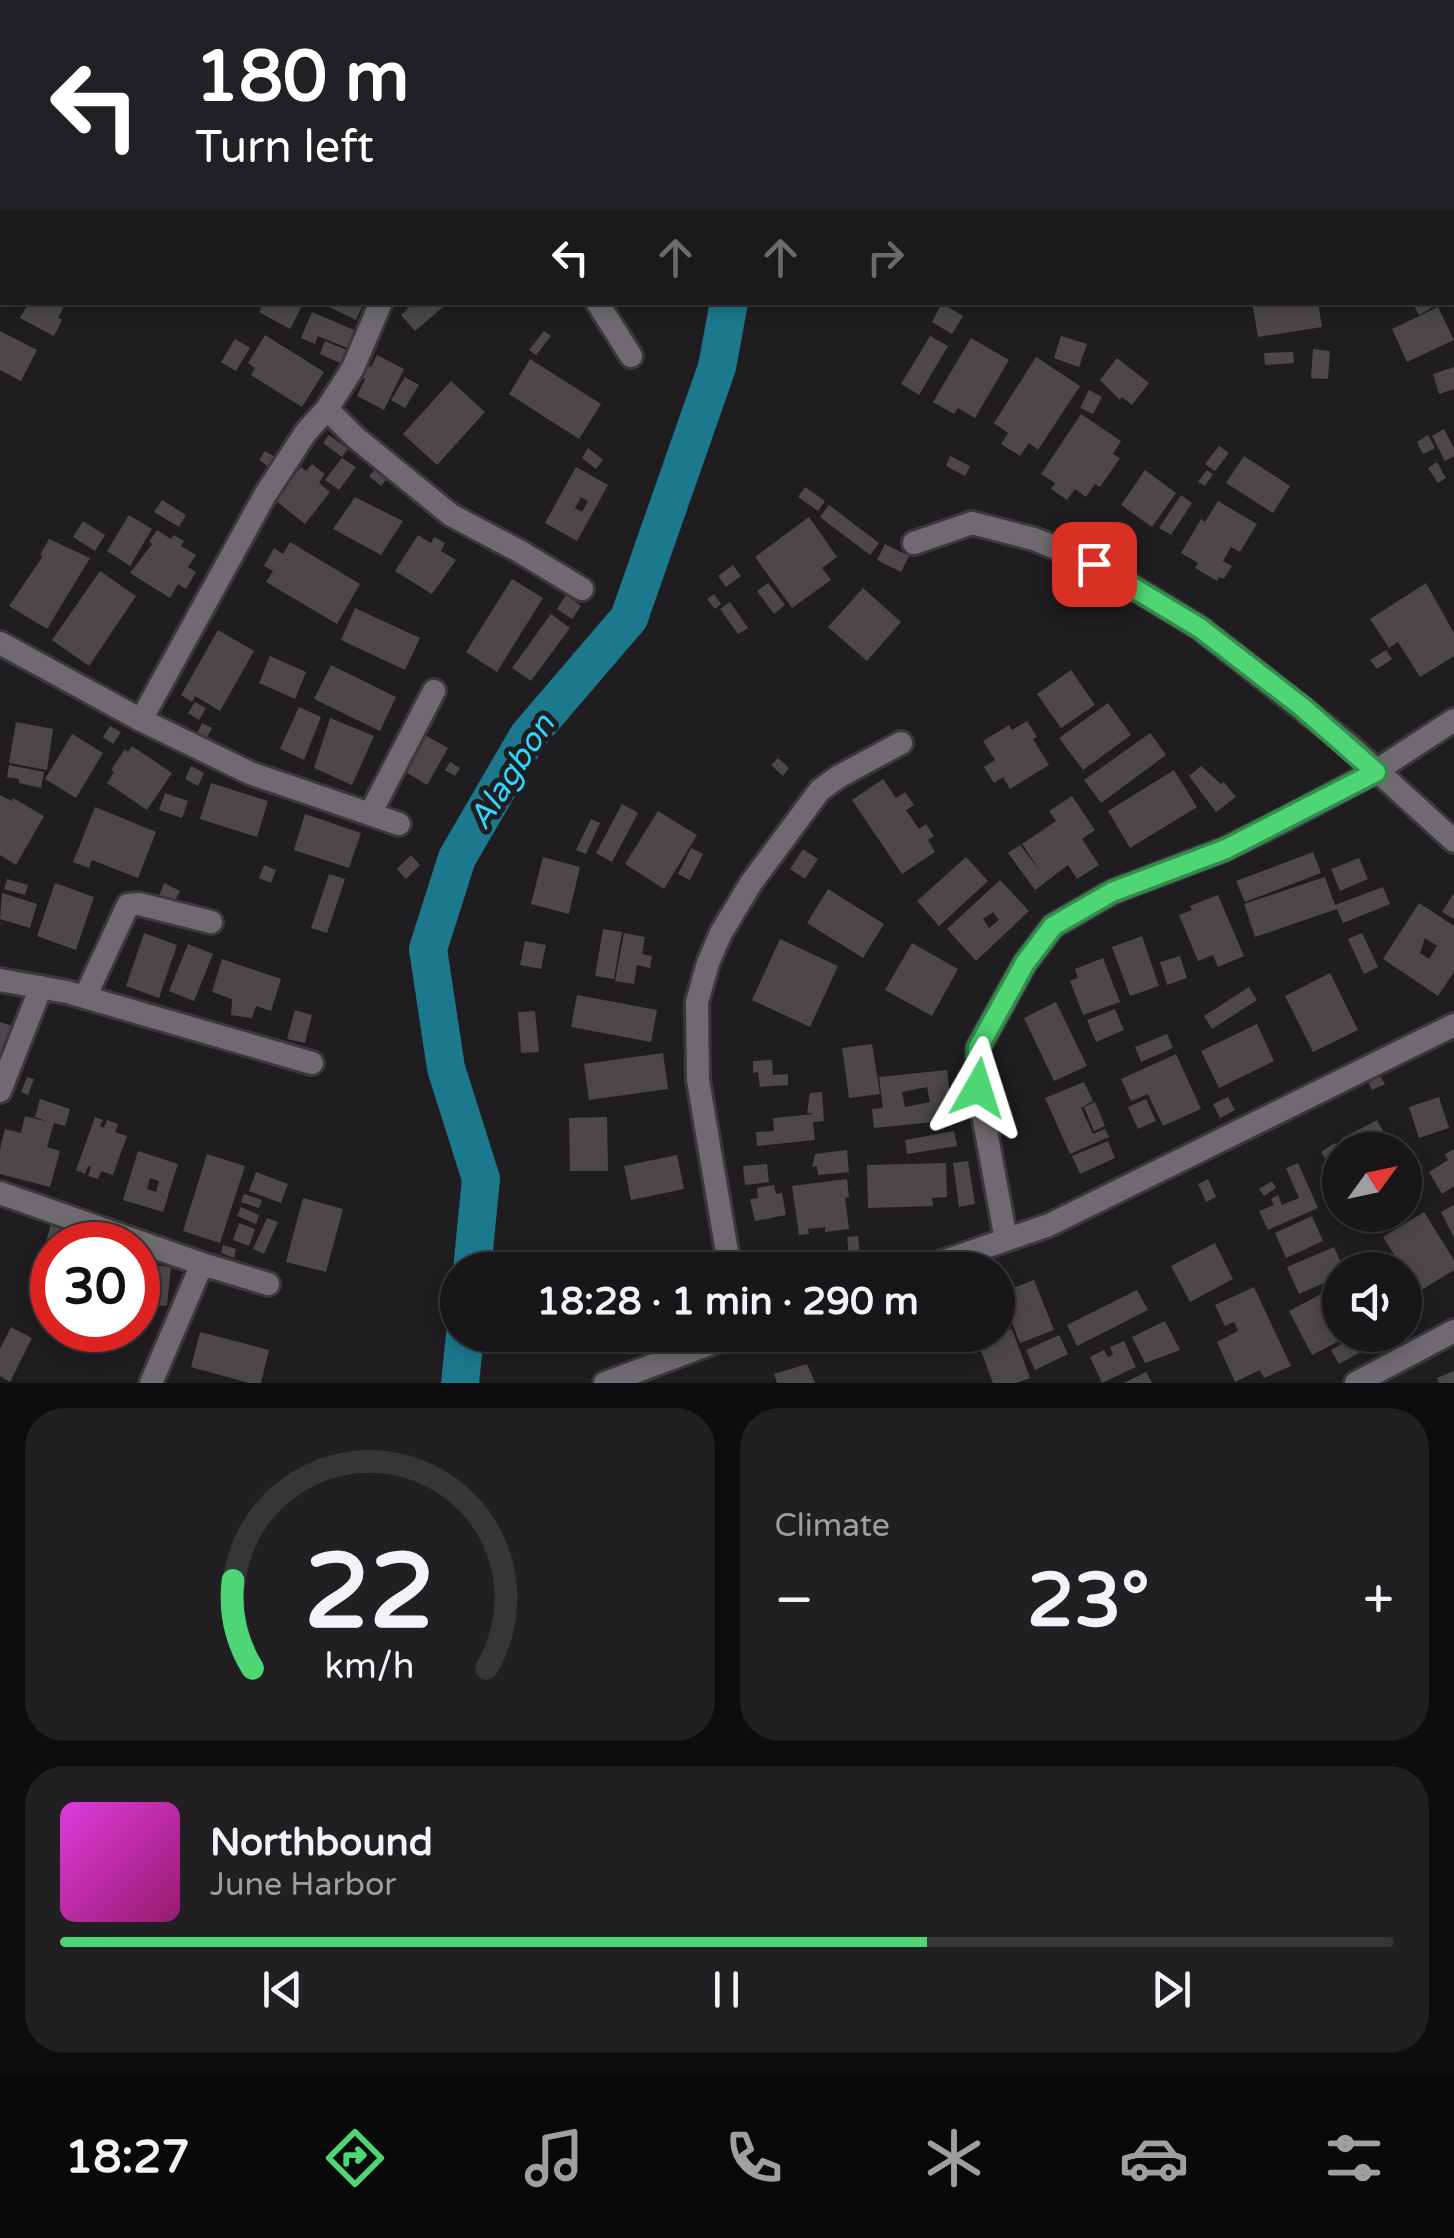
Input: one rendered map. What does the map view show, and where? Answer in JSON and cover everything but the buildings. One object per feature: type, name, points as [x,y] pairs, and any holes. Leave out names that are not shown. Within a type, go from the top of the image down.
[{"type":"street","points":[[141,720],[265,495],[354,368],[381,305]]},
{"type":"street","points":[[599,305],[630,356]]},
{"type":"street","points":[[327,409],[355,437],[452,516],[520,550],[582,589]]},
{"type":"street","points":[[914,543],[972,523],[1034,540],[1094,564],[1200,628],[1302,707],[1454,841]]},
{"type":"street","points":[[0,643],[141,720],[250,772],[399,824]]},
{"type":"street","points":[[370,814],[434,691]]},
{"type":"street","points":[[1006,1240],[978,1088],[978,1048],[1025,963],[1053,926],[1112,892],[1226,849],[1376,772],[1454,720]]},
{"type":"street","points":[[727,1252],[698,1080],[697,1002],[708,963],[720,934],[751,883],[820,790],[901,743]]},
{"type":"street","points":[[85,997],[128,905],[211,922]]},
{"type":"street","points":[[0,980],[85,997],[312,1063]]},
{"type":"street","points":[[0,1092],[41,988]]},
{"type":"street","points":[[971,1252],[1049,1224],[1454,1026]]},
{"type":"street","points":[[0,1194],[268,1284]]},
{"type":"street","points":[[150,1383],[202,1264]]},
{"type":"street","points":[[1356,1383],[1454,1332]]},
{"type":"street","points":[[605,1383],[688,1352]]},
{"type":"waterway","name":"Alagbon","points":[[474,1252],[481,1179],[446,1068],[428,949],[457,858],[528,736],[629,618],[717,367],[728,305]]},
{"type":"waterway","name":"Alagbon","points":[[460,1383],[463,1352]]},
{"type":"route","points":[[978,1088],[978,1048],[1025,963],[1053,926],[1112,892],[1226,849],[1376,772],[1350,746],[1200,628],[1094,564]]}]
